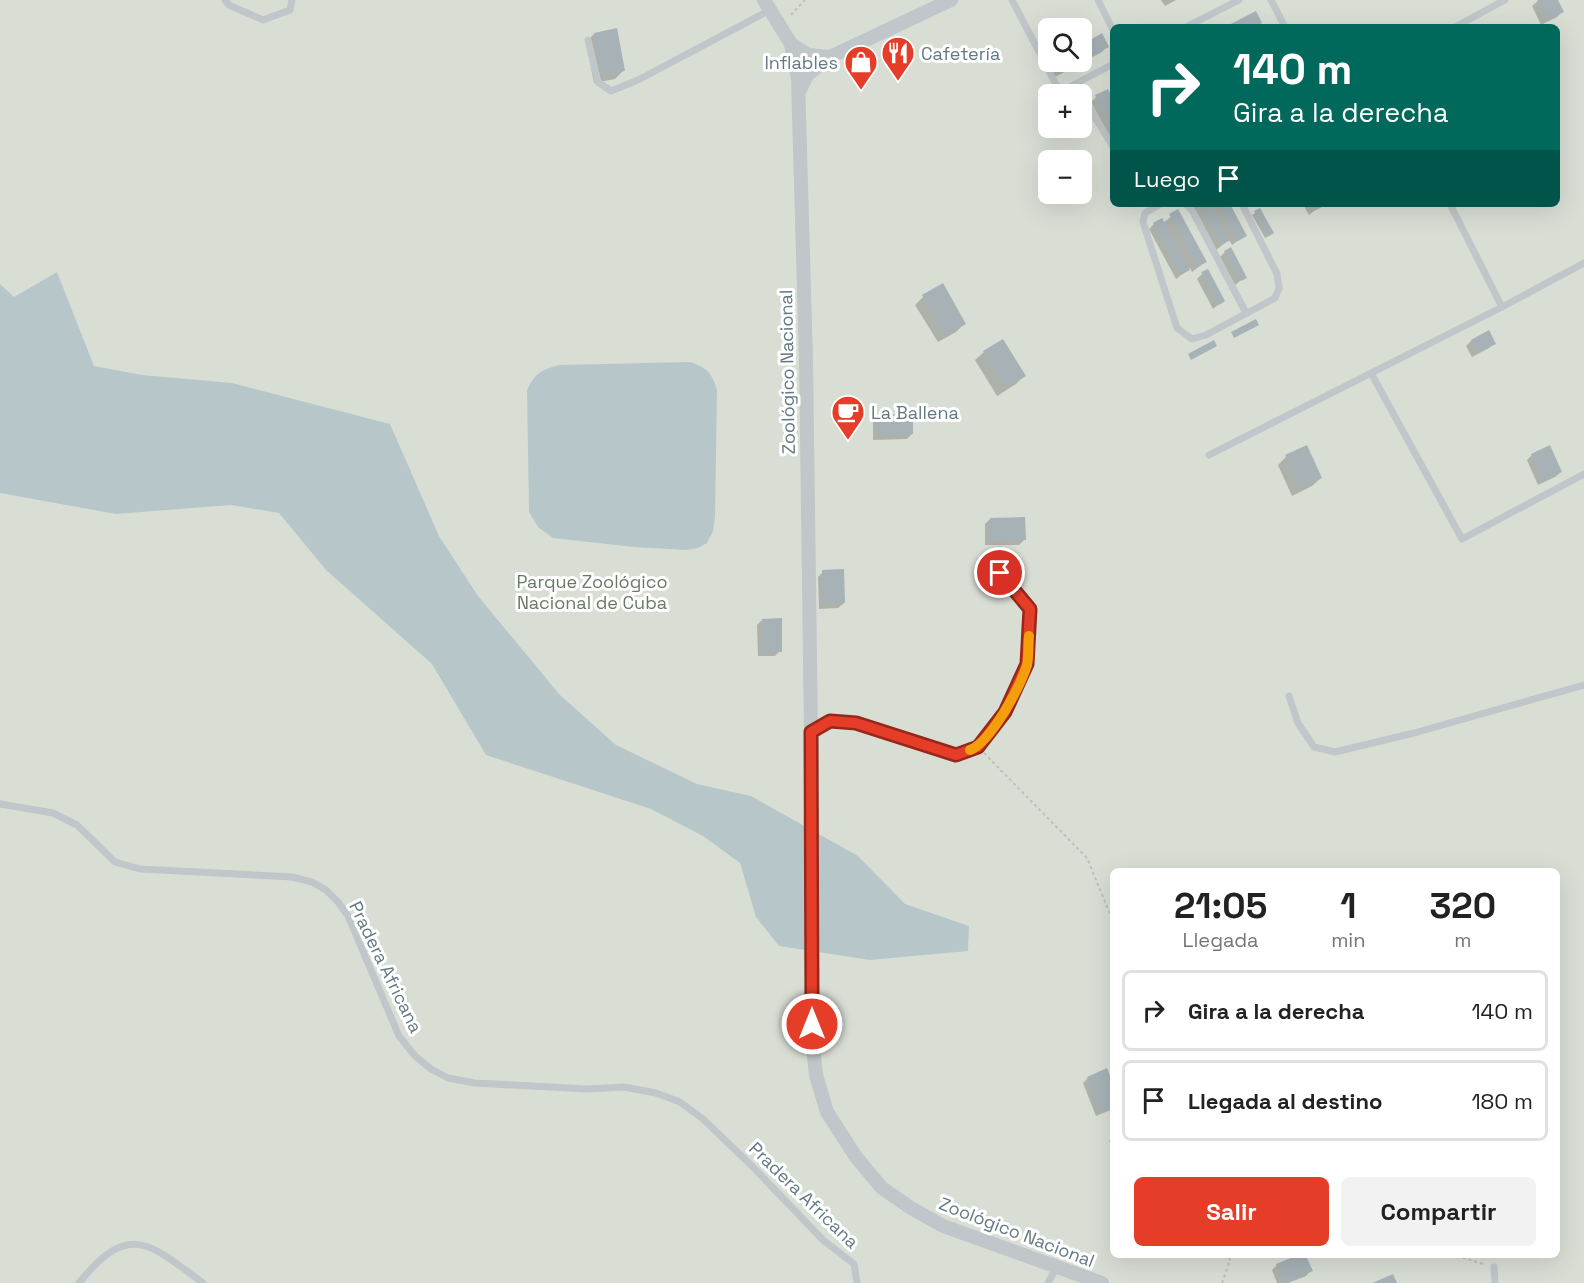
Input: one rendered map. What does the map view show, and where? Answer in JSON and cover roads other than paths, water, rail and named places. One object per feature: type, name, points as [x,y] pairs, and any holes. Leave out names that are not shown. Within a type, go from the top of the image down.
[{"type":"street","points":[[798,98],[807,75],[830,57],[951,0]]},
{"type":"street","name":"Zoológico Nacional","points":[[767,5],[790,44],[797,69],[806,360],[812,1002],[816,1075],[827,1112],[856,1158],[882,1188],[911,1208],[944,1226],[1102,1283]]},
{"type":"street","points":[[790,44],[808,55],[830,57]]},
{"type":"lane","points":[[225,0],[229,5],[263,20],[290,10],[292,0]]},
{"type":"lane","points":[[1012,0],[1056,84]]},
{"type":"lane","points":[[1098,0],[1110,24]]},
{"type":"lane","points":[[1195,24],[1239,0]]},
{"type":"lane","points":[[1270,0],[1283,24]]},
{"type":"lane","points":[[1461,24],[1505,0]]},
{"type":"lane","points":[[588,40],[598,82],[611,91],[638,80],[767,5]]},
{"type":"lane","points":[[1075,84],[1110,66]]},
{"type":"lane","points":[[1092,112],[1110,142]]},
{"type":"lane","points":[[1155,207],[1145,213],[1143,222],[1177,328],[1192,339],[1206,335],[1275,298],[1279,288],[1277,274],[1244,207]]},
{"type":"lane","points":[[1188,207],[1246,314]]},
{"type":"lane","points":[[1452,207],[1502,307]]},
{"type":"lane","points":[[1209,455],[1584,263]]},
{"type":"lane","points":[[1371,373],[1462,539],[1584,474]]},
{"type":"lane","points":[[811,732],[830,721],[856,723],[956,755],[978,747],[1005,712],[1027,664],[1030,609],[1000,573]]},
{"type":"lane","points":[[1289,696],[1298,723],[1314,747],[1335,752],[1414,733],[1584,685]]},
{"type":"lane","name":"Pradera Africana","points":[[0,804],[53,813],[77,825],[116,862],[140,869],[292,877],[312,882],[326,890],[348,916],[399,1036],[415,1056],[431,1070],[448,1078],[475,1083],[587,1089],[624,1087],[680,1102],[704,1119],[824,1240],[854,1264],[857,1283]]},
{"type":"lane","points":[[79,1283],[108,1252],[124,1245],[142,1245],[162,1252],[203,1283]]},
{"type":"lane","points":[[1048,1283],[1057,1266]]},
{"type":"lane","points":[[1494,1267],[1495,1283]]},
{"type":"place","name":"Cafetería","points":[[898,82]]},
{"type":"place","name":"Inflables","points":[[861,91]]},
{"type":"place","name":"La Ballena","points":[[848,441]]},
{"type":"park label","name":"Parque Zoológico Nacional de Cuba","points":[[592,591]]}]
